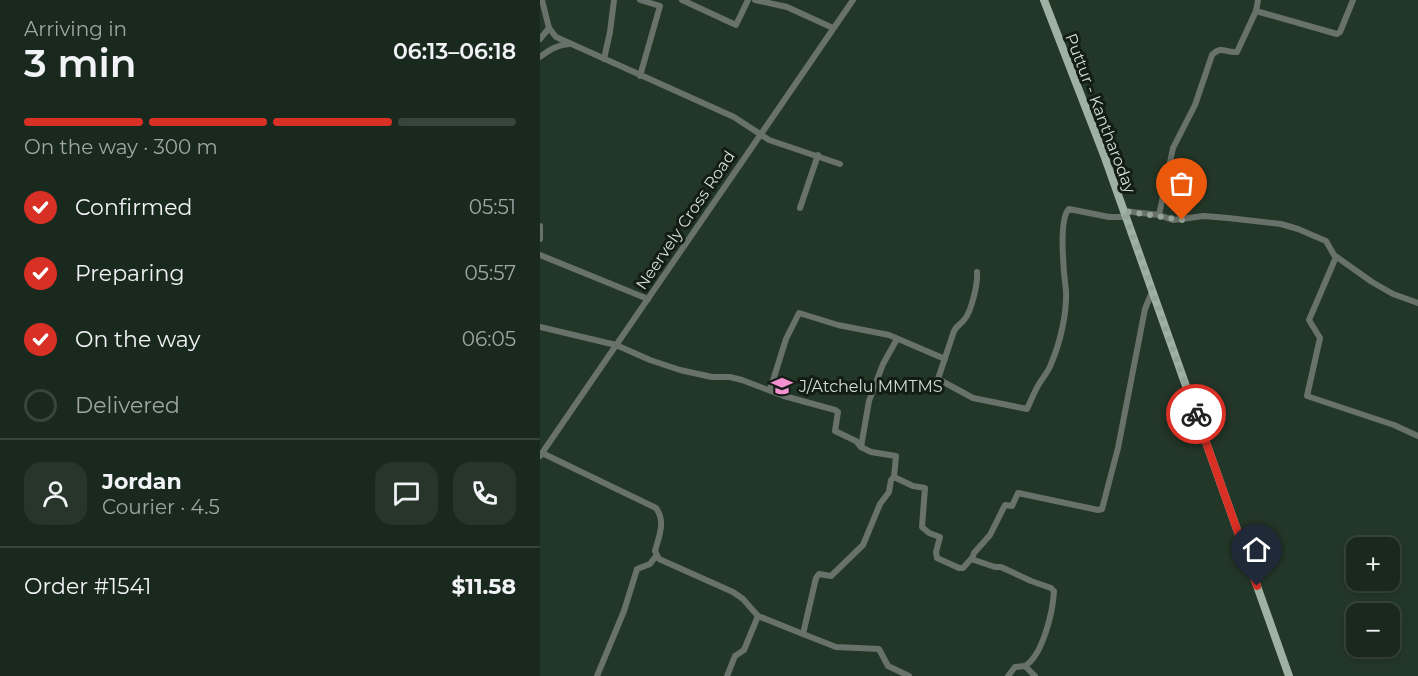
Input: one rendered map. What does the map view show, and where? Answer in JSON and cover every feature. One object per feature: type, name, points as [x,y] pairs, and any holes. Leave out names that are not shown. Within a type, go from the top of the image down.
[{"type":"main road","name":"Puttur - Kantharoday","points":[[1044,0],[1125,214],[1289,676]]},
{"type":"street","points":[[542,0],[549,28],[556,37],[734,117],[770,140],[840,164]]},
{"type":"street","points":[[604,59],[614,0]]},
{"type":"street","points":[[640,0],[660,6],[640,76]]},
{"type":"street","points":[[682,0],[736,25],[748,0]]},
{"type":"street","points":[[755,0],[787,7],[833,28]]},
{"type":"street","name":"Neervely Cross Road","points":[[541,454],[853,0]]},
{"type":"street","points":[[1159,215],[1173,148],[1195,105],[1212,55],[1221,49],[1237,52],[1256,10],[1258,0]]},
{"type":"street","points":[[1256,10],[1337,34],[1340,32],[1353,0]]},
{"type":"street","points":[[540,39],[549,28]]},
{"type":"street","points":[[540,57],[548,50],[573,44]]},
{"type":"street","points":[[800,208],[818,155]]},
{"type":"street","points":[[977,272],[975,296],[964,320],[954,331],[938,379],[973,398],[1027,409],[1051,366],[1061,330],[1066,293],[1063,275],[1064,224],[1066,212],[1069,209],[1109,217],[1125,214],[1159,215],[1173,220],[1204,216],[1281,224],[1326,241],[1336,257],[1383,288],[1418,303]]},
{"type":"street","points":[[540,226],[540,239]]},
{"type":"street","points":[[540,255],[648,299]]},
{"type":"street","points":[[1336,257],[1309,320],[1320,338],[1307,396],[1394,425],[1418,436]]},
{"type":"street","points":[[894,477],[913,486],[925,488],[922,527],[929,533],[940,537],[936,552],[937,558],[959,568],[963,568],[972,559],[974,553],[990,535],[1005,505],[1012,506],[1018,493],[1087,508],[1102,509],[1118,448],[1145,309],[1152,291]]},
{"type":"street","points":[[770,390],[786,339],[799,313],[838,325],[889,335],[945,358]]},
{"type":"street","points":[[540,327],[616,345],[680,370],[712,377],[736,378],[835,410],[838,412],[835,431],[856,441],[861,447],[871,452],[896,456],[894,477],[891,480],[889,492],[880,504],[863,545],[845,560],[834,575],[819,574],[816,578],[803,634]]},
{"type":"street","points":[[861,447],[869,401],[883,364],[897,339]]},
{"type":"street","points":[[541,454],[656,508],[661,515],[662,524],[656,555],[650,564],[637,569],[624,611],[597,676]]},
{"type":"street","points":[[656,555],[734,592],[758,616],[836,647],[879,649],[888,666],[909,676]]},
{"type":"street","points":[[972,559],[1001,567],[1054,591],[1041,647],[1036,657],[1025,666],[1015,667],[1008,676]]},
{"type":"street","points":[[727,676],[735,656],[744,650],[758,616]]},
{"type":"street","points":[[1025,666],[1035,676]]},
{"type":"way so far","points":[[1182,220],[1124,211],[1196,414]]},
{"type":"place","name":"J/Atchelu MMTMS","points":[[782,386]]},
{"type":"route","points":[[1196,414],[1257,586]]}]
